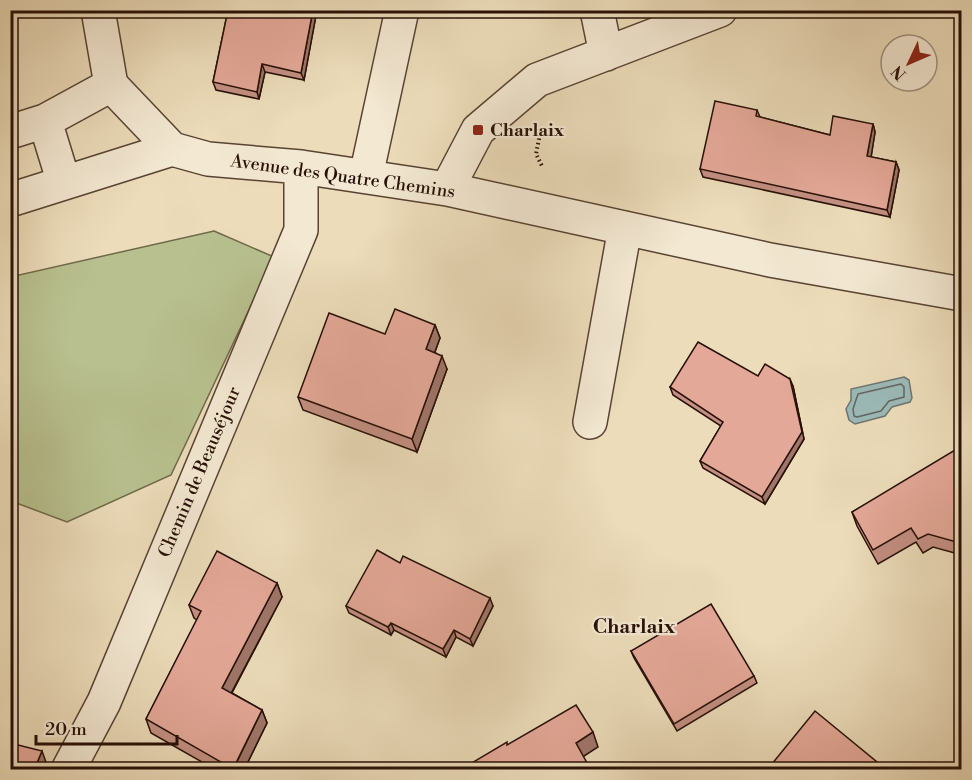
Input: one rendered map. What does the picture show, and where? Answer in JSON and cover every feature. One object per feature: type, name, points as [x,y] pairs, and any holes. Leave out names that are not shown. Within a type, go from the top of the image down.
[{"type":"street","points":[[10,200],[172,149],[111,85],[98,10]]},
{"type":"street","points":[[366,176],[402,10]]},
{"type":"street","points":[[597,10],[606,54]]},
{"type":"street","points":[[447,189],[477,130],[537,80],[720,10]]},
{"type":"street","points":[[10,132],[45,121],[111,85]]},
{"type":"street","points":[[45,121],[64,183]]},
{"type":"street","name":"Avenue des Quatre Chemins","points":[[172,149],[208,159],[301,167],[447,189],[770,260],[962,294]]},
{"type":"street","name":"Chemin de Beauséjour","points":[[68,770],[104,702],[301,231],[301,167]]},
{"type":"street","points":[[590,422],[625,228]]},
{"type":"path","points":[[543,128],[538,137],[536,154],[555,192],[553,212]]},
{"type":"green space","points":[[214,231],[274,257],[171,475],[67,522],[11,501],[10,277]]},
{"type":"water","points":[[904,377],[909,380],[912,398],[910,402],[892,407],[885,416],[855,424],[849,420],[846,409],[851,400],[851,389]]},
{"type":"building","points":[[228,10],[313,10],[301,73],[262,64],[257,92],[213,82]]},
{"type":"building","points":[[715,101],[757,110],[756,116],[830,135],[833,116],[873,124],[867,156],[896,162],[887,210],[700,169]]},
{"type":"building","points":[[395,309],[435,325],[426,349],[442,356],[412,439],[298,397],[329,313],[385,334]]},
{"type":"building","points":[[698,342],[758,376],[765,364],[790,379],[802,432],[762,497],[700,461],[723,422],[670,387]]},
{"type":"building","points":[[960,447],[962,450],[962,542],[928,534],[918,539],[911,528],[873,550],[852,512]]},
{"type":"building","points":[[377,550],[400,563],[403,556],[490,598],[470,639],[454,630],[443,649],[391,623],[388,627],[346,606]]},
{"type":"building","points":[[217,551],[277,583],[222,688],[262,710],[233,769],[146,719],[201,611],[189,605]]},
{"type":"building","points":[[711,604],[754,676],[674,724],[631,651]]},
{"type":"building","points":[[576,705],[593,732],[576,743],[591,770],[460,770],[507,742],[507,745]]},
{"type":"building","points":[[815,711],[882,766],[879,770],[767,770]]},
{"type":"building","points":[[10,743],[42,751],[34,770],[10,770]]},
{"type":"building","points":[[434,763],[438,770],[425,770]]},
{"type":"place","name":"Charlaix","points":[[478,130]]},
{"type":"district","name":"Charlaix","points":[[634,626]]}]
